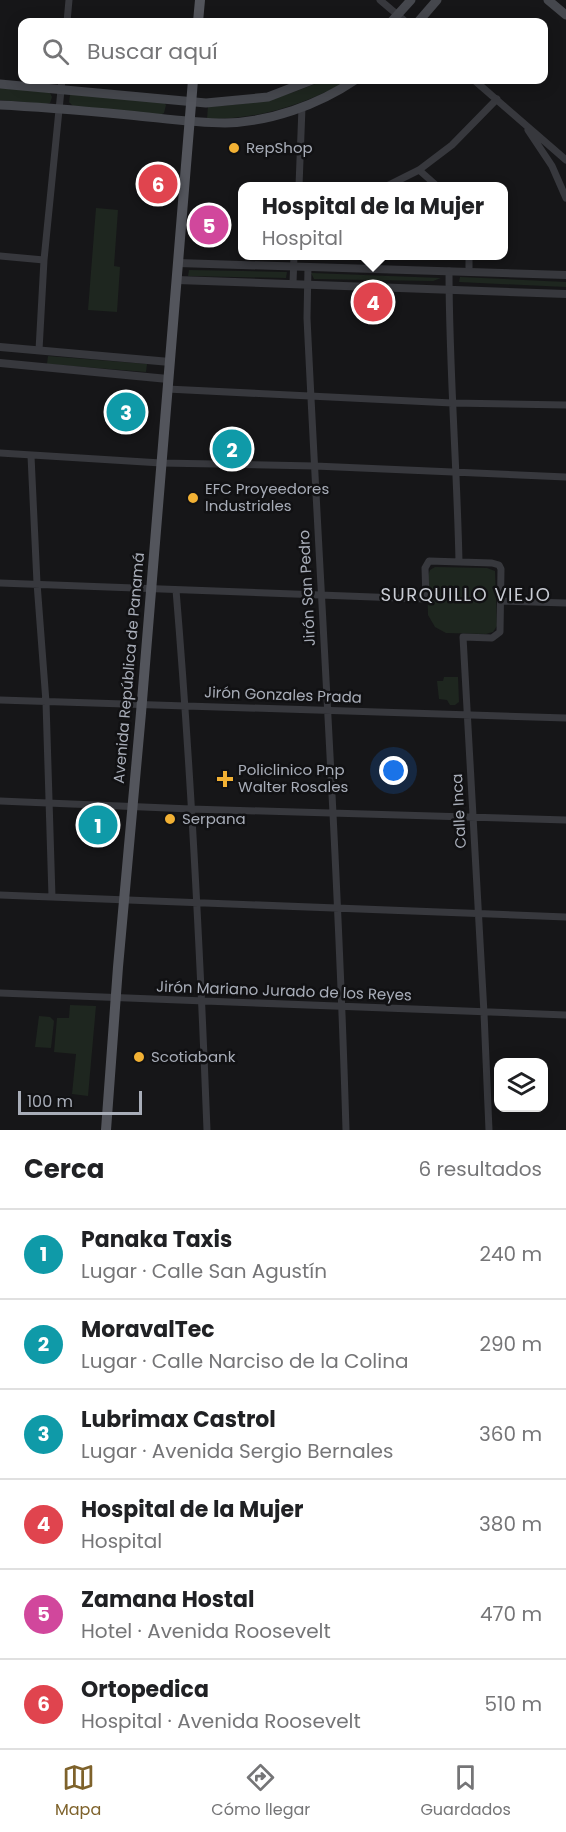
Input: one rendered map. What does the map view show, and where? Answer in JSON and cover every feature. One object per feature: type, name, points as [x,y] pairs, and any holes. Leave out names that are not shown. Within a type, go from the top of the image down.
[{"type":"main road","points":[[198,18],[200,0]]},
{"type":"main road","points":[[395,18],[411,0]]},
{"type":"main road","points":[[421,18],[437,0]]},
{"type":"main road","points":[[548,0],[566,15]]},
{"type":"main road","points":[[0,84],[191,102],[224,102],[268,97],[302,84]]},
{"type":"main road","name":"Avenida República de Panamá","points":[[106,1130],[123,901],[193,84]]},
{"type":"main road","points":[[0,105],[228,123],[272,116],[302,107],[348,84]]},
{"type":"street","points":[[67,18],[69,0]]},
{"type":"street","points":[[380,0],[393,18]]},
{"type":"street","points":[[39,350],[44,260],[62,84]]},
{"type":"street","points":[[479,84],[566,160]]},
{"type":"street","points":[[396,182],[419,170],[452,145],[496,99]]},
{"type":"street","points":[[299,182],[302,107]]},
{"type":"street","points":[[523,123],[552,166],[566,198]]},
{"type":"street","points":[[419,170],[432,182]]},
{"type":"street","points":[[0,256],[44,260]]},
{"type":"street","points":[[293,283],[294,260]]},
{"type":"street","points":[[469,260],[469,272]]},
{"type":"street","points":[[178,263],[566,275]]},
{"type":"street","name":"Jirón San Pedro","points":[[308,267],[311,396],[338,908],[346,1130]]},
{"type":"street","points":[[449,271],[459,562]]},
{"type":"street","points":[[177,280],[566,294]]},
{"type":"street","points":[[0,347],[170,362]]},
{"type":"street","points":[[0,363],[168,384],[311,396],[452,403],[566,405]]},
{"type":"street","points":[[0,453],[161,463],[315,466],[566,477]]},
{"type":"street","points":[[31,456],[37,584],[46,702],[52,897]]},
{"type":"street","name":"Calle Inca","points":[[321,594],[426,599],[425,568],[429,561],[492,563],[499,565],[501,569],[501,628],[498,634],[492,638],[463,637],[469,715],[489,1130]]},
{"type":"street","points":[[0,583],[321,594]]},
{"type":"street","points":[[176,590],[197,904],[207,1130]]},
{"type":"street","points":[[501,601],[566,603]]},
{"type":"street","name":"Jirón Gonzales Prada","points":[[0,700],[566,718]]},
{"type":"street","points":[[0,801],[566,820]]},
{"type":"street","points":[[0,896],[566,917]]},
{"type":"street","name":"Jirón Mariano Jurado de los Reyes","points":[[0,993],[566,1015]]},
{"type":"shaded area","points":[[314,84],[342,84],[315,97],[281,109],[246,116],[207,119],[208,106],[268,99]]},
{"type":"shaded area","points":[[0,88],[49,91],[52,97],[50,103],[46,104],[0,100]]},
{"type":"shaded area","points":[[75,93],[162,100],[166,105],[164,113],[160,115],[74,107],[69,102],[70,95]]},
{"type":"shaded area","points":[[96,208],[118,210],[114,266],[120,267],[117,312],[88,310]]},
{"type":"shaded area","points":[[189,270],[287,272],[286,278],[188,276]]},
{"type":"shaded area","points":[[311,273],[441,278],[433,281],[314,279]]},
{"type":"shaded area","points":[[460,277],[566,282],[566,287],[459,282]]},
{"type":"shaded area","points":[[48,356],[147,364],[146,372],[47,364]]},
{"type":"shaded area","points":[[435,567],[487,568],[495,571],[497,626],[493,632],[486,634],[446,633],[435,627],[428,615],[427,578],[430,570]]},
{"type":"shaded area","points":[[444,677],[458,677],[459,702],[455,705],[450,705],[447,700],[439,699],[437,681],[443,681]]},
{"type":"shaded area","points":[[70,1005],[96,1006],[88,1096],[72,1094],[76,1054],[54,1052],[57,1018],[69,1018]]},
{"type":"shaded area","points":[[39,1016],[50,1017],[54,1021],[51,1048],[35,1047]]},
{"type":"place","name":"RepShop","points":[[234,148]]},
{"type":"place","name":"Ortopedica","points":[[158,184]]},
{"type":"place","name":"Zamana Hostal","points":[[209,225]]},
{"type":"place","name":"Hospital de la Mujer","points":[[373,302]]},
{"type":"place","name":"Lubrimax Castrol","points":[[126,412]]},
{"type":"place","name":"MoravalTec","points":[[232,449]]},
{"type":"place","name":"EFC Proyeedores Industriales","points":[[193,498]]},
{"type":"place","name":"Policlinico Pnp Walter Rosales","points":[[225,779]]},
{"type":"place","name":"Serpana","points":[[170,819]]},
{"type":"place","name":"Panaka Taxis","points":[[98,825]]},
{"type":"place","name":"Scotiabank","points":[[139,1057]]},
{"type":"district","name":"SURQUILLO VIEJO","points":[[466,595]]}]
